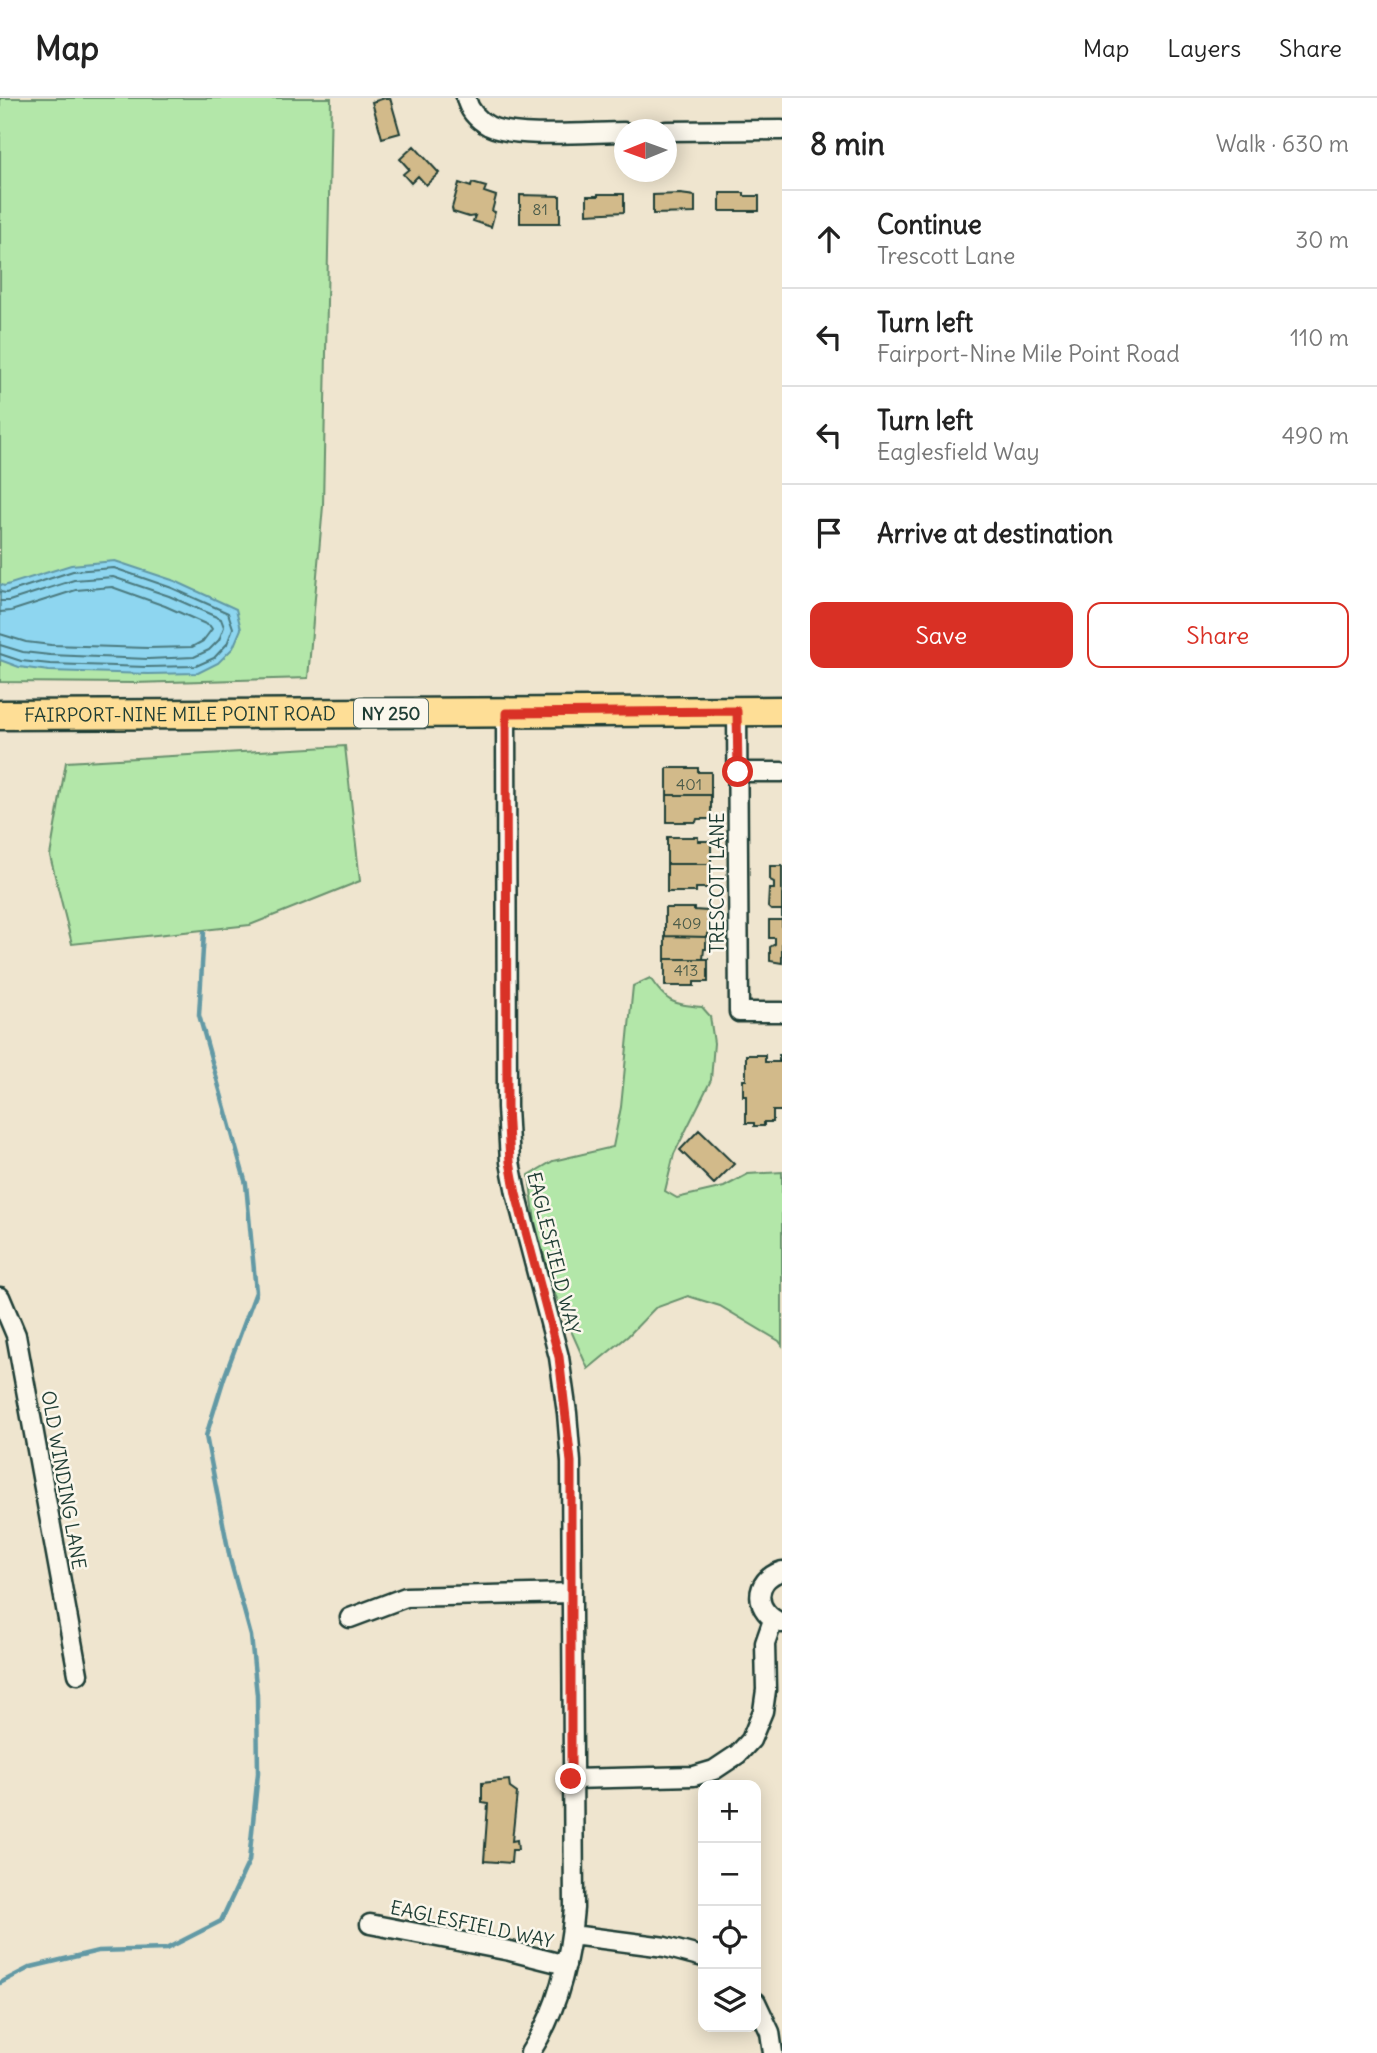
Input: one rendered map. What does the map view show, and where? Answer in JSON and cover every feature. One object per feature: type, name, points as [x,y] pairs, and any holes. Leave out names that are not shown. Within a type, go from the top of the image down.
[{"type":"main road","name":"FAIRPORT-NINE MILE POINT ROAD","points":[[0,715],[782,711]]},
{"type":"street","points":[[466,98],[473,114],[480,120],[488,126],[507,131],[614,132]]},
{"type":"street","points":[[677,131],[782,130]]},
{"type":"street","name":"TRESCOTT LANE","points":[[737,711],[739,1012],[782,1012]]},
{"type":"street","name":"EAGLESFIELD WAY","points":[[506,713],[507,1107],[510,1162],[559,1357],[571,1462],[571,1779],[574,1882],[572,1935],[551,2014],[530,2053]]},
{"type":"street","points":[[738,772],[782,772]]},
{"type":"street","name":"OLD WINDING LANE","points":[[0,1297],[16,1335],[78,1674]]},
{"type":"street","points":[[571,1779],[694,1776],[715,1770],[738,1754],[751,1740],[763,1712],[766,1690],[765,1643],[778,1621],[762,1607],[761,1590],[771,1576],[782,1572]]},
{"type":"street","points":[[350,1618],[406,1597],[571,1592]]},
{"type":"street","name":"EAGLESFIELD WAY","points":[[370,1924],[510,1951],[566,1965]]},
{"type":"street","points":[[572,1935],[665,1947],[698,1957]]},
{"type":"street","points":[[761,2013],[770,2032],[773,2053]]},
{"type":"green space","points":[[0,98],[331,98],[323,506],[308,678],[134,683],[0,682]]},
{"type":"green space","points":[[345,746],[360,881],[250,925],[72,944],[50,856],[66,762]]},
{"type":"green space","points":[[650,978],[671,1001],[702,1007],[710,1016],[714,1043],[711,1080],[674,1154],[665,1191],[677,1198],[724,1187],[748,1174],[782,1172],[782,1345],[720,1306],[688,1296],[655,1308],[628,1336],[588,1369],[553,1290],[535,1222],[529,1175],[553,1161],[613,1147],[621,1107],[633,986]]},
{"type":"water","points":[[115,561],[175,581],[236,609],[241,629],[233,648],[218,663],[198,673],[49,671],[19,667],[0,660],[0,584],[4,586],[71,565]]},
{"type":"building","points":[[390,98],[400,133],[382,138],[372,102]]},
{"type":"building","points":[[414,146],[439,173],[426,185],[418,176],[411,183],[403,174],[409,169],[400,159]]},
{"type":"building","points":[[459,183],[471,187],[472,183],[486,187],[484,192],[496,196],[491,227],[473,221],[475,216],[453,212]]},
{"type":"building","points":[[720,193],[759,196],[759,211],[720,211]]},
{"type":"building","points":[[624,194],[624,212],[587,214],[587,196]]},
{"type":"building","points":[[520,195],[560,196],[560,223],[520,223]]},
{"type":"building","points":[[653,195],[695,196],[695,213],[653,214]]},
{"type":"building","points":[[667,768],[698,768],[698,772],[711,772],[711,795],[667,795]]},
{"type":"building","points":[[667,795],[711,795],[711,819],[667,822]]},
{"type":"building","points":[[667,837],[698,837],[698,841],[711,841],[711,864],[667,864]]},
{"type":"building","points":[[667,864],[711,864],[711,888],[696,888],[696,892],[667,892]]},
{"type":"building","points":[[770,866],[782,866],[782,910],[771,910],[768,907],[769,889],[774,889],[774,882],[770,880]]},
{"type":"building","points":[[665,908],[708,911],[708,937],[665,936]]},
{"type":"building","points":[[769,920],[782,920],[782,963],[770,961],[770,947],[775,944],[775,938],[769,938]]},
{"type":"building","points":[[665,936],[706,937],[703,959],[665,959]]},
{"type":"building","points":[[665,959],[708,959],[708,982],[694,982],[694,986],[665,986]]},
{"type":"building","points":[[746,1055],[765,1055],[765,1062],[779,1062],[779,1055],[782,1055],[782,1111],[773,1111],[773,1122],[764,1122],[764,1126],[746,1123],[743,1080],[746,1080]]},
{"type":"building","points":[[699,1130],[734,1164],[714,1184],[680,1150]]},
{"type":"building","points":[[509,1780],[510,1788],[517,1793],[512,1841],[517,1840],[518,1850],[512,1850],[511,1863],[484,1861],[488,1804],[482,1803],[482,1783]]},
{"type":"waterway","points":[[0,1983],[31,1967],[98,1951],[166,1949],[221,1921],[249,1861],[258,1773],[257,1695],[251,1636],[230,1559],[206,1436],[256,1292],[246,1184],[199,1015],[204,932]]},
{"type":"route","points":[[571,1779],[571,1462],[567,1413],[559,1357],[510,1162],[507,1107],[506,713],[737,711],[738,772]]}]
